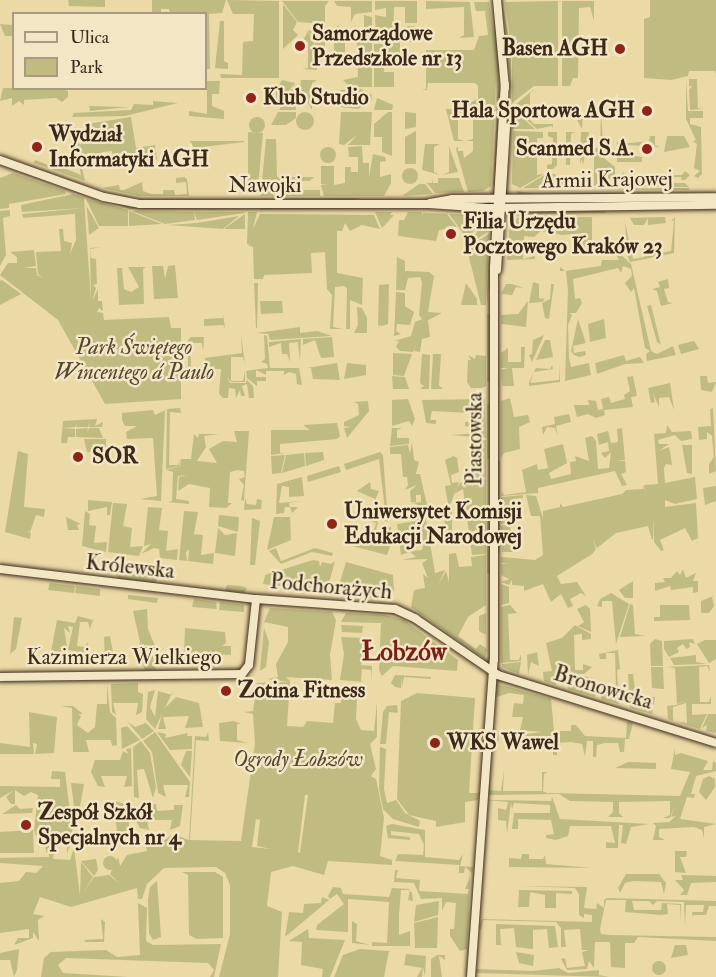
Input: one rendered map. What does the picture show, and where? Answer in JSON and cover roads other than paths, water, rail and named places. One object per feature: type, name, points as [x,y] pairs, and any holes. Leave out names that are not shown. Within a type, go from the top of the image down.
[{"type":"street","name":"Piastowska","points":[[471,977],[492,672],[495,277],[501,255],[505,84],[497,0]]},
{"type":"street","name":"Nawojki","points":[[0,160],[104,197],[135,203],[429,204],[452,199],[501,203]]},
{"type":"street","name":"Armii Krajowej","points":[[501,203],[716,196]]},
{"type":"street","name":"Armii Krajowej","points":[[501,203],[716,205]]},
{"type":"street","name":"Królewska","points":[[0,568],[256,599]]},
{"type":"street","name":"Podchorążych","points":[[256,599],[398,610],[492,672]]},
{"type":"street","name":"Kazimierza Wielkiego","points":[[0,677],[240,674],[249,665],[256,599]]},
{"type":"street","name":"Bronowicka","points":[[492,672],[716,741]]},
{"type":"place","name":"Samorządowe Przedszkole nr 13","points":[[300,46]]},
{"type":"place","name":"Basen AGH","points":[[620,49]]},
{"type":"place","name":"Klub Studio","points":[[251,98]]},
{"type":"place","name":"Hala Sportowa AGH","points":[[647,111]]},
{"type":"place","name":"Wydział Informatyki AGH","points":[[37,147]]},
{"type":"place","name":"Scanmed S.A.","points":[[647,149]]},
{"type":"place","name":"Filia Urzędu Pocztowego Kraków 23","points":[[451,234]]},
{"type":"place","name":"SOR","points":[[78,457]]},
{"type":"place","name":"Uniwersytet Komisji Edukacji Narodowej","points":[[332,524]]},
{"type":"place","name":"Zotina Fitness","points":[[226,691]]},
{"type":"place","name":"WKS Wawel","points":[[435,743]]},
{"type":"place","name":"Zespół Szkół Specjalnych nr 4","points":[[26,825]]},
{"type":"district","name":"Łobzów","points":[[404,653]]},
{"type":"park label","name":"Park Świętego Wincentego á Paulo","points":[[134,360]]},
{"type":"park label","name":"Ogrody Łobzów","points":[[298,760]]}]
